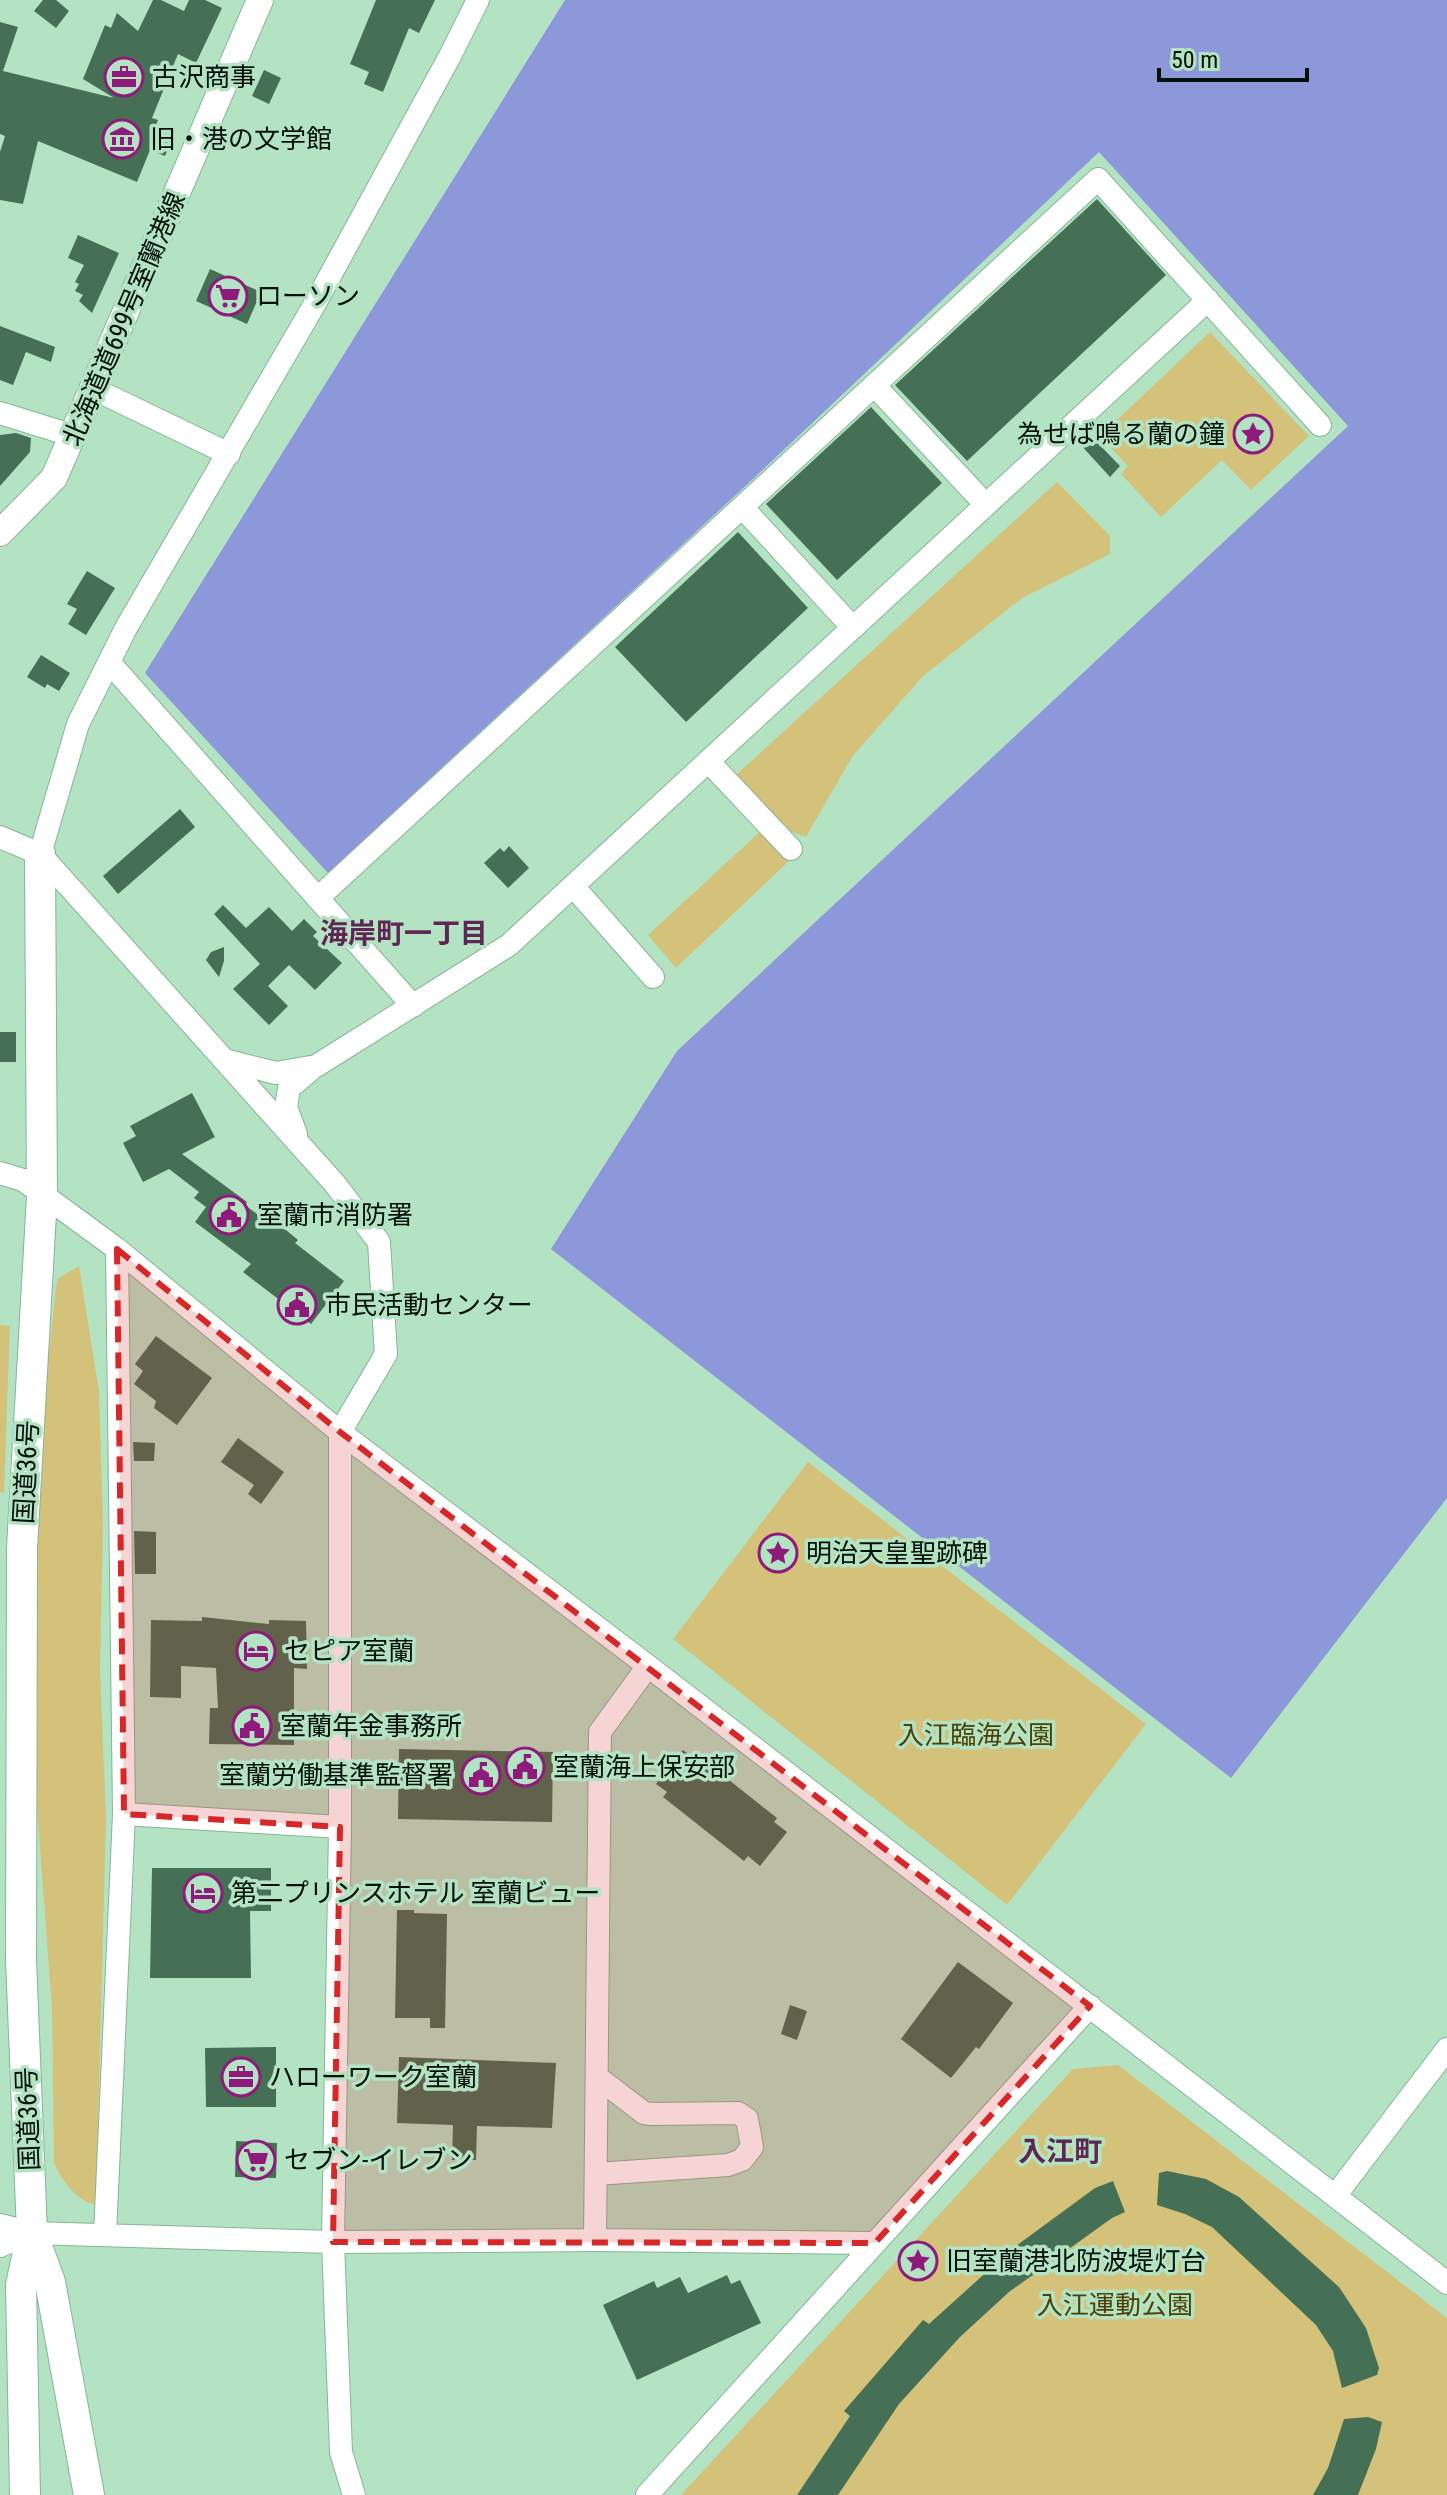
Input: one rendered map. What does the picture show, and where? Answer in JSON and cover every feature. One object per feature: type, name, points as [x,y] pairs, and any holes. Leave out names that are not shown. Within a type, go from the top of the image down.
[{"type":"highway","name":"国道36号","points":[[25,2495],[21,2285],[32,2233],[21,1959],[22,1548],[42,1196],[40,854]]},
{"type":"highway","name":"国道36号","points":[[32,2233],[50,2282],[89,2495]]},
{"type":"main road","name":"北海道道699号室蘭港線","points":[[0,533],[54,478],[260,0]]},
{"type":"street","points":[[40,854],[78,724],[126,628],[229,454],[443,70],[478,0]]},
{"type":"street","points":[[319,897],[1098,179],[1320,425]]},
{"type":"street","points":[[301,1145],[286,1107],[289,1088],[316,1066],[509,945],[1208,300]]},
{"type":"street","points":[[874,385],[986,505]]},
{"type":"street","points":[[94,389],[229,454]]},
{"type":"street","points":[[0,413],[74,436]]},
{"type":"street","points":[[0,430],[37,424]]},
{"type":"street","points":[[742,507],[853,628]]},
{"type":"street","points":[[109,662],[413,1006]]},
{"type":"street","points":[[708,761],[791,849]]},
{"type":"street","points":[[0,837],[40,854],[301,1145],[379,1242],[386,1354],[340,1432],[340,1827],[333,2242],[341,2452],[354,2495]]},
{"type":"street","points":[[573,886],[653,977]]},
{"type":"street","points":[[224,1060],[276,1073],[316,1066]]},
{"type":"street","points":[[0,1173],[23,1180],[117,1249],[340,1432],[1447,2283]]},
{"type":"street","points":[[105,2235],[124,1814],[117,1249]]},
{"type":"street","points":[[595,2240],[600,1732],[648,1666]]},
{"type":"street","points":[[124,1814],[340,1827]]},
{"type":"street","points":[[647,2495],[1090,2006]]},
{"type":"street","points":[[1335,2196],[1447,2049]]},
{"type":"street","points":[[596,2174],[728,2165],[742,2160],[752,2147],[747,2119],[738,2113],[644,2113],[597,2077]]},
{"type":"street","points":[[0,2225],[32,2233],[333,2242],[595,2240],[875,2243]]},
{"type":"street","points":[[0,2246],[32,2233]]},
{"type":"highlighted area","points":[[117,1249],[340,1432],[1090,2006],[875,2243],[333,2242],[340,1827],[124,1814]]},
{"type":"green space","points":[[1210,332],[1309,436],[1251,490],[1222,460],[1161,517],[1121,474],[1128,466],[1100,436]]},
{"type":"green space","points":[[1057,482],[1110,536],[1110,554],[1022,598],[923,676],[852,757],[806,837],[789,831],[736,775]]},
{"type":"green space","points":[[762,830],[790,860],[676,968],[648,935]]},
{"type":"green space","points":[[79,1266],[99,1391],[103,1522],[100,1671],[106,1819],[96,2205],[70,2189],[54,2163],[52,2009],[37,1807],[33,1631],[38,1447],[57,1279]]},
{"type":"green space","points":[[0,1325],[10,1326],[4,1493],[0,1492]]},
{"type":"green space","name":"入江臨海公園","points":[[808,1462],[1146,1724],[1007,1905],[673,1639]]},
{"type":"green space","name":"入江運動公園","points":[[1118,2065],[1447,2318],[1447,2495],[681,2495],[1073,2069]]},
{"type":"water","points":[[565,0],[1447,0],[1447,1498],[1231,1778],[551,1249],[677,1051],[1348,426],[1099,152],[753,479],[328,873],[145,673]]},
{"type":"building","points":[[43,0],[56,0],[69,11],[56,28],[34,11]]},
{"type":"building","points":[[153,0],[161,0],[184,11],[189,0],[205,0],[222,8],[196,63],[178,54],[152,118],[158,120],[155,128],[173,136],[165,156],[150,150],[137,182],[38,141],[23,204],[0,200],[0,152],[5,136],[0,134],[0,22],[18,27],[3,71],[114,98],[83,79],[105,25],[111,28],[117,13],[138,31]]},
{"type":"building","points":[[376,0],[435,0],[419,33],[409,28],[383,92],[364,84],[369,72],[350,64]]},
{"type":"building","points":[[264,70],[281,78],[269,104],[252,96]]},
{"type":"building","points":[[1097,199],[1166,275],[967,461],[895,385]]},
{"type":"building","points":[[78,235],[119,253],[92,313],[79,301],[83,295],[75,291],[79,284],[75,282],[84,265],[68,258]]},
{"type":"building","name":"ローソン","points":[[210,269],[261,292],[247,324],[196,301]]},
{"type":"building","points":[[0,326],[55,347],[51,362],[26,352],[13,385],[0,380]]},
{"type":"building","points":[[871,407],[942,483],[837,580],[766,504]]},
{"type":"building","points":[[16,433],[31,438],[30,452],[0,486],[0,435]]},
{"type":"building","points":[[1089,434],[1120,466],[1110,477],[1079,443]]},
{"type":"building","points":[[738,532],[808,608],[686,722],[615,647]]},
{"type":"building","points":[[87,571],[115,588],[86,635],[68,624],[77,609],[67,604]]},
{"type":"building","points":[[41,655],[70,673],[59,691],[47,684],[45,688],[27,677]]},
{"type":"building","points":[[180,809],[195,827],[118,894],[103,876]]},
{"type":"building","points":[[509,846],[529,868],[508,888],[484,863],[500,848],[504,852]]},
{"type":"building","points":[[223,905],[246,928],[269,907],[292,931],[304,919],[317,932],[313,936],[342,963],[315,990],[289,965],[268,986],[288,1006],[269,1025],[233,989],[260,964],[214,914]]},
{"type":"building","points":[[224,947],[219,977],[206,960],[211,952]]},
{"type":"building","points":[[0,1032],[16,1032],[16,1062],[0,1062]]},
{"type":"building","points":[[192,1093],[215,1137],[182,1154],[247,1202],[245,1205],[277,1229],[280,1225],[298,1240],[295,1243],[344,1281],[311,1324],[243,1272],[251,1264],[195,1222],[206,1207],[194,1198],[199,1192],[169,1169],[143,1182],[123,1143],[136,1136],[130,1126]]},
{"type":"building","points":[[156,1336],[212,1378],[177,1425],[154,1408],[156,1401],[134,1384],[143,1371],[135,1364]]},
{"type":"building","points":[[238,1438],[284,1472],[261,1504],[248,1494],[254,1485],[221,1462]]},
{"type":"building","points":[[133,1442],[155,1443],[154,1461],[134,1461]]},
{"type":"building","points":[[134,1531],[156,1532],[156,1574],[135,1574]]},
{"type":"building","points":[[202,1617],[269,1624],[269,1620],[306,1621],[307,1669],[294,1668],[294,1745],[209,1744],[210,1708],[218,1708],[216,1668],[181,1666],[181,1698],[150,1697],[151,1620],[202,1621]]},
{"type":"building","points":[[399,1749],[553,1752],[552,1822],[398,1819]]},
{"type":"building","points":[[683,1750],[693,1758],[696,1754],[777,1818],[774,1822],[787,1832],[760,1866],[748,1856],[744,1861],[663,1797],[667,1792],[656,1784]]},
{"type":"building","points":[[152,1868],[271,1868],[271,1911],[250,1911],[251,1978],[150,1978]]},
{"type":"building","points":[[397,1910],[447,1914],[445,2028],[430,2028],[430,2018],[395,2018]]},
{"type":"building","points":[[958,1962],[1013,2003],[979,2049],[976,2047],[951,2078],[901,2039]]},
{"type":"building","points":[[790,2005],[807,2011],[797,2040],[781,2034]]},
{"type":"building","name":"ハローワーク室蘭","points":[[276,2047],[276,2107],[206,2107],[205,2048]]},
{"type":"building","points":[[399,2057],[556,2063],[552,2128],[477,2126],[476,2160],[452,2160],[453,2125],[397,2123]]},
{"type":"building","name":"セブン-イレブン","points":[[236,2141],[277,2143],[276,2178],[235,2177]]},
{"type":"building","points":[[1167,2171],[1206,2179],[1239,2197],[1339,2287],[1366,2328],[1379,2368],[1377,2375],[1342,2388],[1333,2351],[1316,2325],[1212,2227],[1157,2205],[1159,2173]]},
{"type":"building","points":[[1113,2181],[1125,2212],[1112,2218],[1009,2292],[960,2337],[899,2404],[838,2495],[797,2495],[850,2416],[844,2411],[923,2320],[929,2324],[1012,2249],[1095,2188]]},
{"type":"building","points":[[727,2275],[731,2284],[740,2280],[761,2323],[637,2380],[603,2305],[654,2281],[657,2288],[680,2277],[688,2293]]},
{"type":"building","points":[[1368,2417],[1382,2422],[1376,2449],[1358,2495],[1313,2495],[1328,2468],[1344,2419]]},
{"type":"place","name":"古沢商事","points":[[124,77]]},
{"type":"place","name":"旧・港の文学館","points":[[122,139]]},
{"type":"place","name":"ローソン","points":[[228,296]]},
{"type":"place","name":"為せば鳴る蘭の鐘","points":[[1253,434]]},
{"type":"place","name":"室蘭市消防署","points":[[229,1215]]},
{"type":"place","name":"市民活動センター","points":[[297,1305]]},
{"type":"place","name":"明治天皇聖跡碑","points":[[778,1553]]},
{"type":"place","name":"セピア室蘭","points":[[256,1651]]},
{"type":"place","name":"室蘭年金事務所","points":[[252,1726]]},
{"type":"place","name":"室蘭海上保安部","points":[[525,1767]]},
{"type":"place","name":"室蘭労働基準監督署","points":[[481,1775]]},
{"type":"place","name":"第二プリンスホテル 室蘭ビュー","points":[[203,1893]]},
{"type":"place","name":"ハローワーク室蘭","points":[[241,2077]]},
{"type":"place","name":"セブン-イレブン","points":[[256,2160]]},
{"type":"place","name":"旧室蘭港北防波堤灯台","points":[[918,2261]]},
{"type":"district","name":"海岸町一丁目","points":[[404,933]]},
{"type":"district","name":"入江町","points":[[1060,2151]]}]
